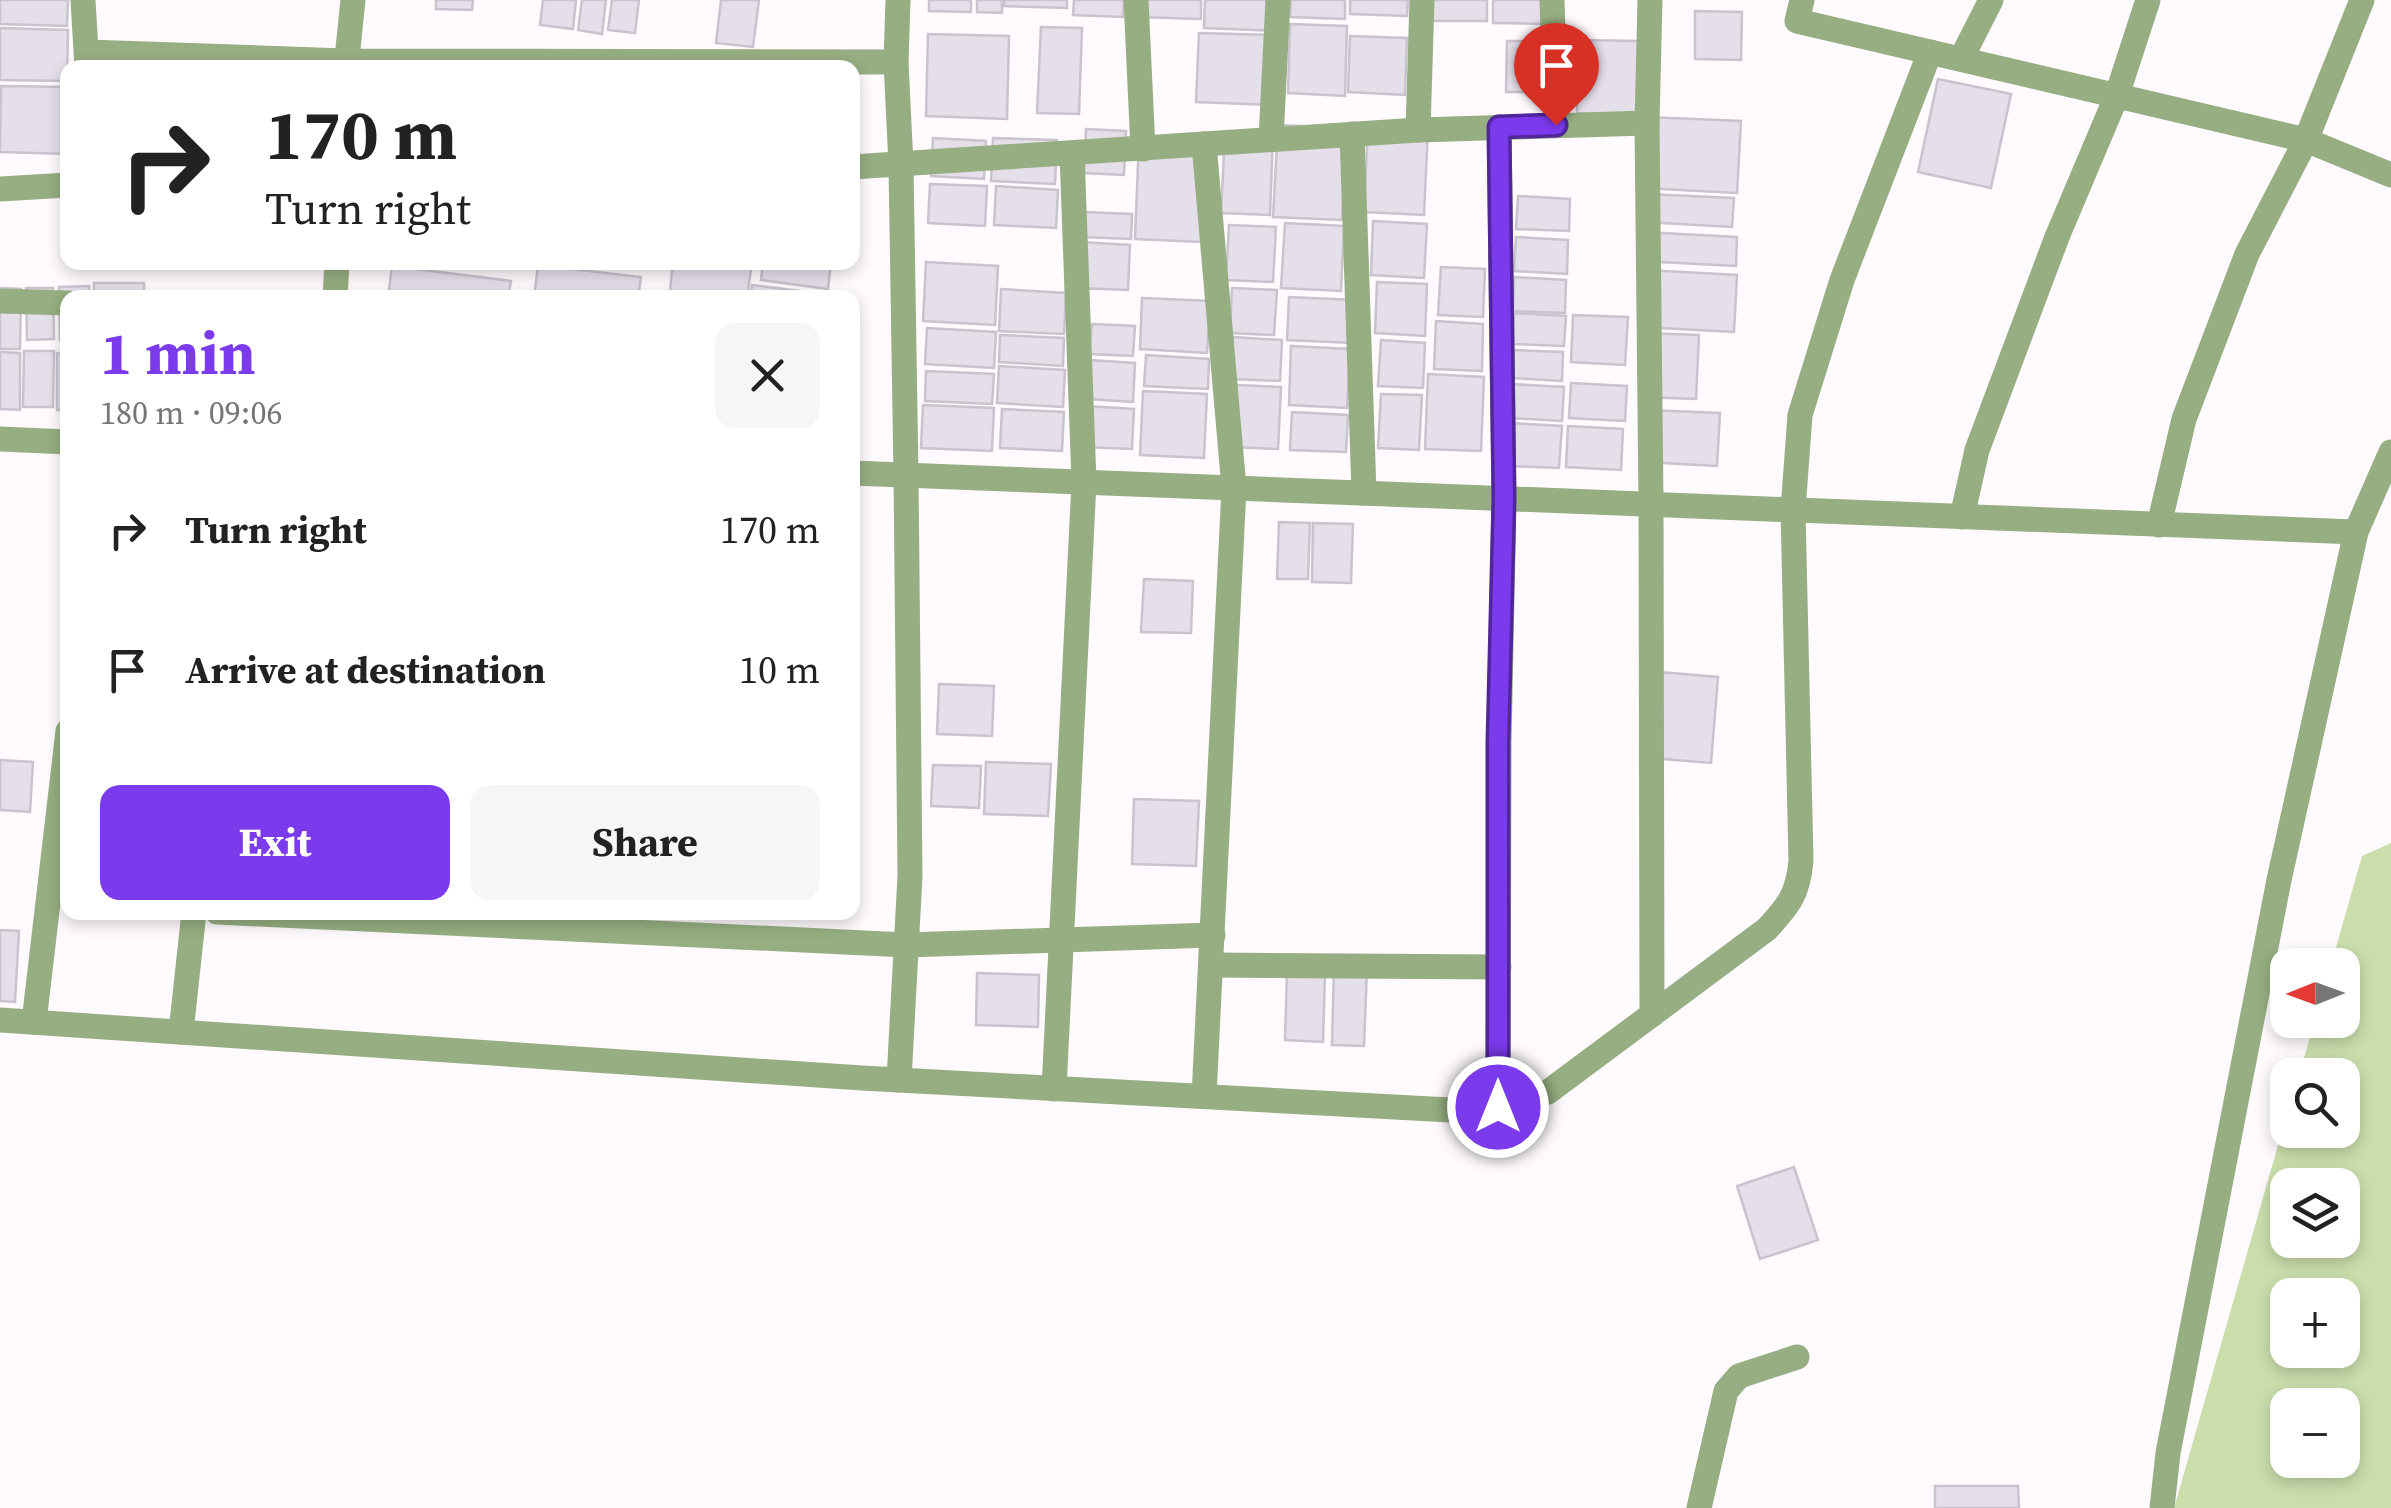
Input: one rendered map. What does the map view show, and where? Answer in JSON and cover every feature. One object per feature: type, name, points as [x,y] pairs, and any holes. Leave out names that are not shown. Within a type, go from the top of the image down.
[{"type":"street","points":[[83,0],[87,60]]},
{"type":"street","points":[[346,60],[353,0]]},
{"type":"street","points":[[898,0],[910,876],[899,1080]]},
{"type":"street","points":[[1136,0],[1144,149]]},
{"type":"street","points":[[1271,138],[1278,0]]},
{"type":"street","points":[[1418,130],[1422,0]]},
{"type":"street","points":[[1552,0],[1556,125]]},
{"type":"street","points":[[1650,0],[1647,123],[1652,1015]]},
{"type":"street","points":[[1802,0],[1797,21],[2306,140],[2391,175]]},
{"type":"street","points":[[1961,59],[1991,0]]},
{"type":"street","points":[[1962,517],[1977,450],[2057,237],[2117,95],[2148,0]]},
{"type":"street","points":[[2159,525],[2184,418],[2247,254],[2306,140],[2362,0]]},
{"type":"street","points":[[0,1020],[899,1080],[1468,1111],[1498,1107],[1548,1092],[1768,930],[1789,905],[1799,884],[1793,510],[1800,415],[1842,280],[1930,52]]},
{"type":"street","points":[[860,62],[896,62]]},
{"type":"street","points":[[860,167],[1271,138],[1647,123]]},
{"type":"street","points":[[1498,1107],[1498,742],[1504,498],[1499,127]]},
{"type":"street","points":[[1352,134],[1364,493]]},
{"type":"street","points":[[1204,144],[1234,488],[1204,1096]]},
{"type":"street","points":[[1054,1088],[1084,482],[1072,154]]},
{"type":"street","points":[[0,189],[60,186]]},
{"type":"street","points":[[0,300],[60,303]]},
{"type":"street","points":[[0,439],[60,442]]},
{"type":"street","points":[[2162,1508],[2168,1453],[2280,880],[2356,532],[2390,456]]},
{"type":"street","points":[[860,473],[2356,532]]},
{"type":"street","points":[[34,1022],[60,799]]},
{"type":"street","points":[[182,1032],[193,920]]},
{"type":"street","points":[[384,920],[906,945],[1213,934]]},
{"type":"street","points":[[1211,965],[1498,967]]},
{"type":"street","points":[[1699,1508],[1726,1392],[1733,1381],[1797,1358]]},
{"type":"green space","points":[[2391,843],[2391,1508],[2174,1508],[2270,1173],[2270,1258],[2360,1258],[2360,1168],[2272,1168],[2277,1148],[2360,1148],[2360,1058],[2304,1058],[2310,1038],[2360,1038],[2360,948],[2336,948],[2362,856]]},
{"type":"building","points":[[0,0],[68,0],[67,26],[0,24]]},
{"type":"building","points":[[436,0],[473,0],[472,10],[436,9]]},
{"type":"building","points":[[543,0],[576,0],[573,29],[540,25]]},
{"type":"building","points":[[582,0],[606,0],[602,34],[578,30]]},
{"type":"building","points":[[612,0],[639,0],[635,33],[608,30]]},
{"type":"building","points":[[721,0],[759,0],[753,47],[716,43]]},
{"type":"building","points":[[929,0],[971,0],[971,12],[929,11]]},
{"type":"building","points":[[977,0],[1002,0],[1002,13],[977,12]]},
{"type":"building","points":[[1004,0],[1067,0],[1067,8],[1004,6]]},
{"type":"building","points":[[1074,0],[1124,0],[1123,17],[1073,15]]},
{"type":"building","points":[[1138,0],[1201,0],[1201,19],[1137,17]]},
{"type":"building","points":[[1205,0],[1280,0],[1279,31],[1204,28]]},
{"type":"building","points":[[1291,0],[1345,0],[1345,19],[1290,17]]},
{"type":"building","points":[[1350,0],[1408,0],[1407,16],[1350,14]]},
{"type":"building","points":[[1431,0],[1487,0],[1487,21],[1431,21]]},
{"type":"building","points":[[1493,0],[1546,0],[1546,24],[1493,23]]},
{"type":"building","points":[[1695,11],[1742,12],[1741,60],[1695,59]]},
{"type":"building","points":[[1290,24],[1347,26],[1345,96],[1288,93]]},
{"type":"building","points":[[1041,27],[1082,28],[1079,114],[1037,113]]},
{"type":"building","points":[[0,28],[68,30],[67,60],[60,60],[60,81],[0,80]]},
{"type":"building","points":[[1199,33],[1274,35],[1272,105],[1196,102]]},
{"type":"building","points":[[928,34],[1009,36],[1007,119],[926,116]]},
{"type":"building","points":[[1350,36],[1407,38],[1405,95],[1348,92]]},
{"type":"building","points":[[1578,40],[1640,41],[1639,114],[1577,113]]},
{"type":"building","points":[[1507,41],[1549,41],[1549,92],[1506,92]]},
{"type":"building","points":[[1938,79],[2011,94],[1991,188],[1918,172]]},
{"type":"building","points":[[1,86],[60,87],[60,154],[0,152]]},
{"type":"building","points":[[1647,117],[1741,121],[1737,193],[1643,188]]},
{"type":"building","points":[[1278,125],[1347,128],[1342,220],[1273,217]]},
{"type":"building","points":[[1368,125],[1428,128],[1424,215],[1364,212]]},
{"type":"building","points":[[1086,129],[1126,131],[1124,175],[1084,173]]},
{"type":"building","points":[[1225,132],[1273,134],[1270,215],[1221,213]]},
{"type":"building","points":[[933,138],[986,141],[984,179],[931,176]]},
{"type":"building","points":[[993,138],[1057,140],[1055,184],[991,181]]},
{"type":"building","points":[[1139,140],[1205,143],[1201,242],[1135,239]]},
{"type":"building","points":[[930,184],[987,186],[985,226],[928,223]]},
{"type":"building","points":[[996,186],[1058,190],[1056,228],[994,225]]},
{"type":"building","points":[[1645,194],[1734,198],[1732,227],[1644,222]]},
{"type":"building","points":[[1518,196],[1570,199],[1569,231],[1516,229]]},
{"type":"building","points":[[1084,212],[1132,214],[1131,239],[1083,237]]},
{"type":"building","points":[[1373,221],[1427,224],[1424,278],[1371,275]]},
{"type":"building","points":[[1285,223],[1344,226],[1341,291],[1281,288]]},
{"type":"building","points":[[1229,225],[1276,227],[1273,282],[1226,280]]},
{"type":"building","points":[[1643,232],[1737,237],[1736,266],[1641,261]]},
{"type":"building","points":[[1516,237],[1568,240],[1567,274],[1514,271]]},
{"type":"building","points":[[1081,242],[1130,245],[1128,290],[1078,288]]},
{"type":"building","points":[[926,262],[998,266],[995,325],[923,321]]},
{"type":"building","points":[[1441,267],[1485,269],[1483,317],[1438,315]]},
{"type":"building","points":[[392,270],[511,281],[509,290],[389,290]]},
{"type":"building","points":[[537,270],[641,277],[639,290],[535,290]]},
{"type":"building","points":[[672,270],[751,270],[748,290],[670,290]]},
{"type":"building","points":[[762,270],[830,270],[828,289],[761,280]]},
{"type":"building","points":[[1645,270],[1737,275],[1734,332],[1642,327]]},
{"type":"building","points":[[1514,277],[1566,280],[1565,313],[1513,311]]},
{"type":"building","points":[[1377,282],[1427,284],[1425,336],[1375,333]]},
{"type":"building","points":[[94,283],[144,283],[144,290],[94,290]]},
{"type":"building","points":[[752,285],[793,290],[751,290]]},
{"type":"building","points":[[89,286],[89,290],[60,290],[60,340],[59,287]]},
{"type":"building","points":[[0,288],[21,289],[20,349],[0,349]]},
{"type":"building","points":[[26,288],[53,288],[54,339],[27,340]]},
{"type":"building","points":[[1232,288],[1277,290],[1274,335],[1230,333]]},
{"type":"building","points":[[1001,289],[1066,293],[1064,334],[999,331]]},
{"type":"building","points":[[1289,297],[1354,300],[1352,343],[1287,340]]},
{"type":"building","points":[[1142,298],[1210,301],[1207,353],[1140,349]]},
{"type":"building","points":[[1514,313],[1566,316],[1564,346],[1513,344]]},
{"type":"building","points":[[1573,315],[1628,317],[1625,365],[1571,362]]},
{"type":"building","points":[[1436,321],[1483,324],[1482,371],[1434,369]]},
{"type":"building","points":[[1092,324],[1135,326],[1133,356],[1089,354]]},
{"type":"building","points":[[927,328],[996,332],[994,368],[925,364]]},
{"type":"building","points":[[1644,333],[1699,335],[1696,399],[1641,397]]},
{"type":"building","points":[[1000,335],[1064,338],[1063,366],[999,362]]},
{"type":"building","points":[[1233,337],[1282,340],[1280,381],[1231,379]]},
{"type":"building","points":[[1381,340],[1425,343],[1423,388],[1378,386]]},
{"type":"building","points":[[1291,346],[1350,349],[1347,408],[1289,405]]},
{"type":"building","points":[[1514,350],[1563,352],[1562,381],[1512,378]]},
{"type":"building","points":[[24,351],[54,351],[53,407],[23,407]]},
{"type":"building","points":[[0,352],[20,353],[20,410],[0,409]]},
{"type":"building","points":[[57,353],[60,353],[60,410]]},
{"type":"building","points":[[1146,355],[1209,359],[1208,389],[1144,386]]},
{"type":"building","points":[[1090,360],[1135,363],[1133,402],[1088,399]]},
{"type":"building","points":[[999,366],[1065,370],[1063,407],[997,403]]},
{"type":"building","points":[[926,371],[994,374],[992,404],[925,401]]},
{"type":"building","points":[[1428,374],[1484,377],[1481,451],[1425,449]]},
{"type":"building","points":[[1571,383],[1627,386],[1625,421],[1569,418]]},
{"type":"building","points":[[1511,384],[1564,387],[1562,421],[1510,418]]},
{"type":"building","points":[[1235,385],[1281,387],[1278,449],[1231,447]]},
{"type":"building","points":[[1143,391],[1207,394],[1204,458],[1140,455]]},
{"type":"building","points":[[1381,394],[1422,395],[1419,450],[1378,448]]},
{"type":"building","points":[[923,405],[994,408],[992,451],[921,448]]},
{"type":"building","points":[[1085,406],[1134,409],[1132,449],[1083,447]]},
{"type":"building","points":[[1002,409],[1064,412],[1062,451],[1000,448]]},
{"type":"building","points":[[1647,410],[1720,413],[1717,466],[1644,462]]},
{"type":"building","points":[[1292,412],[1348,415],[1346,452],[1290,450]]},
{"type":"building","points":[[1511,423],[1562,426],[1559,468],[1509,466]]},
{"type":"building","points":[[1568,426],[1623,429],[1621,470],[1566,467]]},
{"type":"building","points":[[1279,522],[1310,523],[1308,579],[1277,579]]},
{"type":"building","points":[[1313,523],[1353,524],[1351,583],[1312,582]]},
{"type":"building","points":[[1144,579],[1193,581],[1191,633],[1141,632]]},
{"type":"building","points":[[1660,672],[1718,677],[1711,763],[1652,758]]},
{"type":"building","points":[[939,684],[994,686],[992,736],[937,734]]},
{"type":"building","points":[[0,760],[33,762],[30,812],[0,810]]},
{"type":"building","points":[[986,762],[1051,764],[1048,816],[984,814]]},
{"type":"building","points":[[933,765],[981,766],[979,808],[931,806]]},
{"type":"building","points":[[1134,799],[1199,801],[1196,866],[1132,864]]},
{"type":"building","points":[[0,930],[19,931],[15,1002],[0,1001]]},
{"type":"building","points":[[1334,968],[1367,969],[1364,1046],[1332,1045]]},
{"type":"building","points":[[1287,972],[1325,973],[1323,1042],[1285,1040]]},
{"type":"building","points":[[977,973],[1039,975],[1038,1027],[976,1025]]},
{"type":"building","points":[[1794,1167],[1818,1240],[1760,1259],[1737,1186]]},
{"type":"building","points":[[1935,1486],[2018,1486],[2019,1508],[1935,1508]]},
{"type":"route","points":[[1498,1107],[1498,742],[1504,498],[1499,127],[1556,125]]}]
